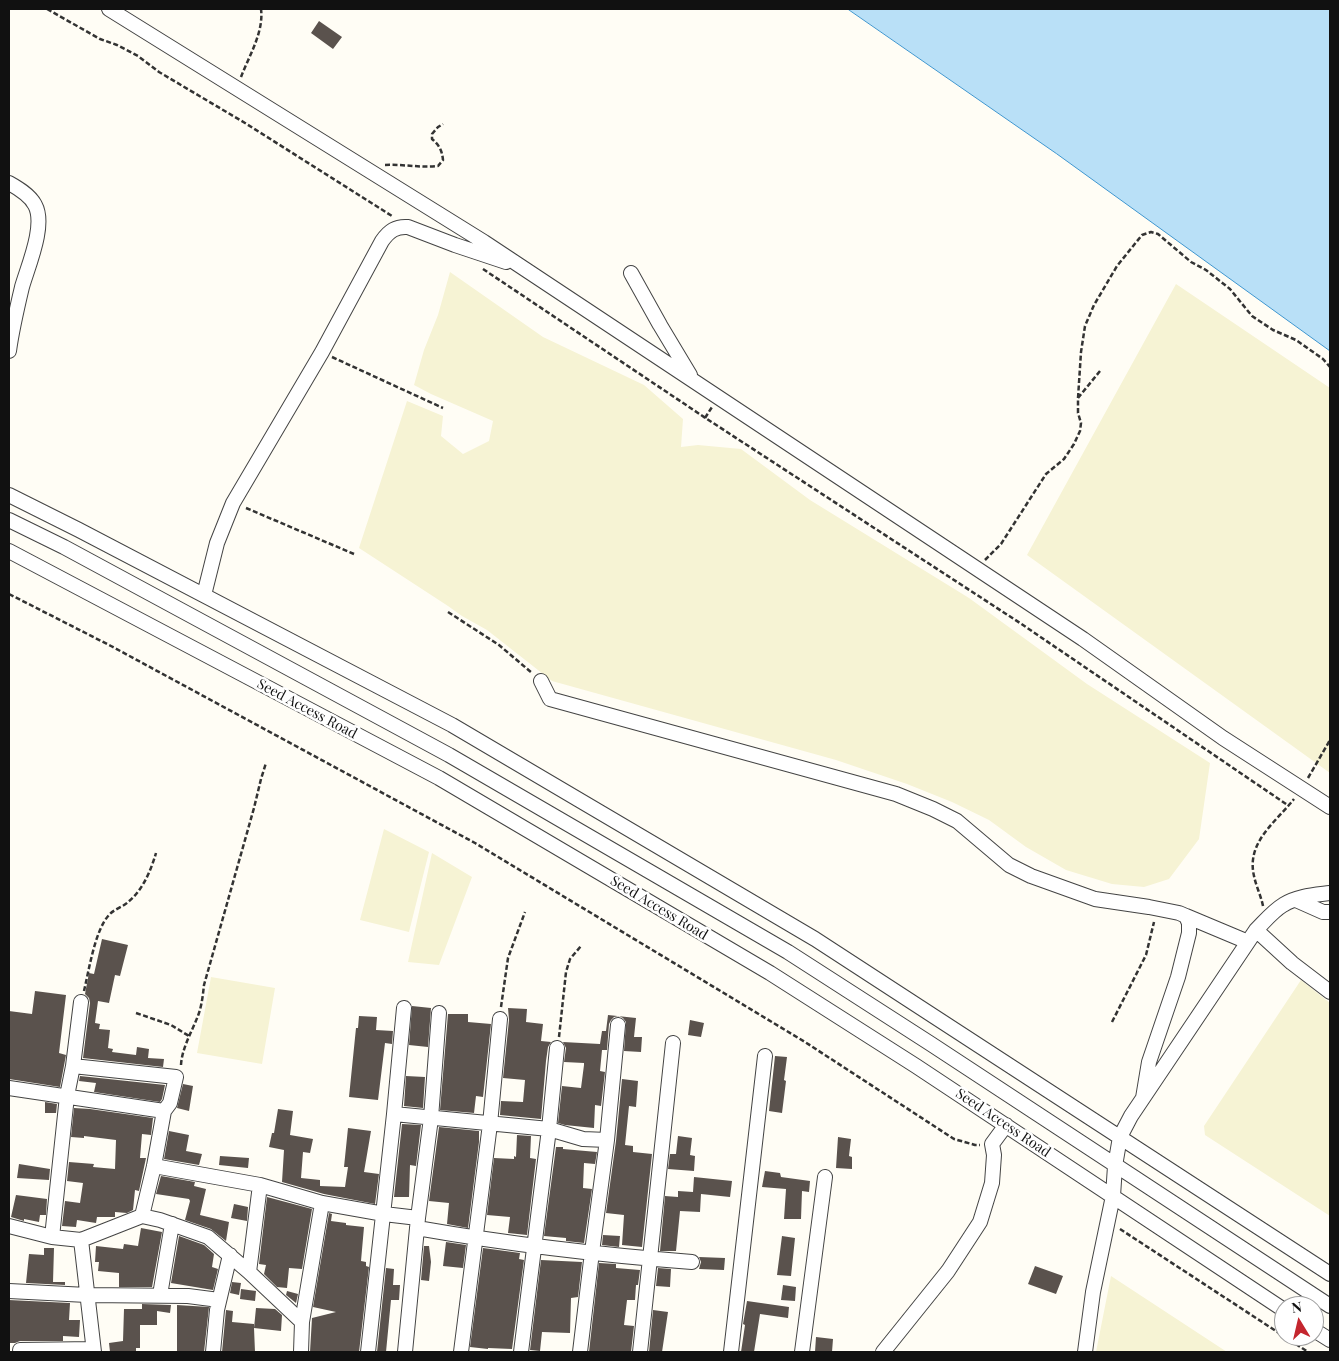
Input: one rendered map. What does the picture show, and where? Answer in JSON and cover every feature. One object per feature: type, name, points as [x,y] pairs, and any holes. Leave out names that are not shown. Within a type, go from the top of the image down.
[{"type":"street","points":[[109,9],[523,267],[1083,639],[1223,738],[1330,806]]},
{"type":"street","points":[[9,183],[28,196],[36,206],[39,220],[35,245],[13,324],[9,351]]},
{"type":"street","points":[[204,596],[217,543],[233,503],[322,352],[382,241],[388,234],[401,226],[408,227],[455,245],[523,267]]},
{"type":"street","points":[[631,273],[693,380]]},
{"type":"street","points":[[9,495],[452,725],[722,884],[814,939],[1330,1274]]},
{"type":"street","name":"Seed Access Road","points":[[9,520],[64,547],[450,755],[788,952],[1330,1306]]},
{"type":"street","name":"Seed Access Road","points":[[9,551],[439,778],[770,974],[916,1066],[1274,1303]]},
{"type":"street","points":[[540,681],[550,699],[896,794],[957,821],[1008,865],[1031,876],[1095,899],[1179,913],[1248,942]]},
{"type":"street","points":[[1086,1352],[1093,1292],[1113,1196],[1115,1166],[1120,1137],[1142,1098],[1256,930],[1284,904],[1307,896],[1330,893]]},
{"type":"street","points":[[1296,900],[1323,912],[1330,912]]},
{"type":"street","points":[[1142,1098],[1149,1062],[1178,976],[1189,933],[1189,923],[1186,916]]},
{"type":"street","points":[[1256,930],[1292,963],[1330,992]]},
{"type":"street","points":[[52,1237],[67,1096],[73,1066],[81,1002]]},
{"type":"street","points":[[368,1352],[384,1214],[404,1008]]},
{"type":"street","points":[[405,1352],[417,1223],[431,1118],[439,1013]]},
{"type":"street","points":[[461,1352],[490,1124],[500,1019]]},
{"type":"street","points":[[580,1352],[607,1140],[618,1025]]},
{"type":"street","points":[[640,1352],[673,1043]]},
{"type":"street","points":[[521,1352],[549,1130],[557,1048]]},
{"type":"street","points":[[731,1352],[765,1056]]},
{"type":"street","points":[[73,1066],[176,1077],[170,1103],[164,1111],[142,1216]]},
{"type":"street","points":[[9,1088],[164,1111]]},
{"type":"street","points":[[394,1114],[549,1130],[584,1139],[607,1140]]},
{"type":"street","points":[[883,1352],[948,1271],[980,1222],[992,1183],[994,1155],[992,1144],[1006,1125]]},
{"type":"street","points":[[154,1166],[260,1185],[322,1202],[384,1214],[475,1238],[650,1259],[692,1262]]},
{"type":"street","points":[[802,1352],[825,1177]]},
{"type":"street","points":[[249,1272],[260,1185]]},
{"type":"street","points":[[301,1352],[302,1322],[322,1202]]},
{"type":"street","points":[[9,1226],[52,1237],[81,1240],[142,1216],[160,1220],[208,1237],[249,1272],[302,1322]]},
{"type":"street","points":[[160,1295],[172,1224]]},
{"type":"street","points":[[20,1350],[94,1351],[81,1240]]},
{"type":"street","points":[[213,1352],[216,1310],[230,1255]]},
{"type":"street","points":[[9,1291],[87,1295],[188,1296],[219,1300]]},
{"type":"path","points":[[47,9],[100,39],[138,56],[159,72],[245,123],[391,215],[401,226]]},
{"type":"path","points":[[236,88],[258,35],[262,15],[261,9]]},
{"type":"path","points":[[367,169],[378,165],[396,164],[425,167],[438,166],[443,160],[442,153],[438,144],[432,139],[432,134],[443,124]]},
{"type":"path","points":[[977,568],[1001,544],[1046,474],[1064,459],[1074,444],[1080,431],[1081,423],[1078,413],[1078,398],[1085,326],[1094,305],[1117,266],[1142,235],[1151,232],[1158,234],[1191,262],[1206,270],[1230,289],[1252,316],[1273,330],[1296,340],[1323,359],[1330,367]]},
{"type":"path","points":[[480,266],[706,419],[1020,623],[1289,806]]},
{"type":"path","points":[[322,352],[443,408]]},
{"type":"path","points":[[1078,398],[1100,371]]},
{"type":"path","points":[[233,503],[354,554]]},
{"type":"path","points":[[9,594],[111,646],[474,843],[804,1042],[954,1139],[975,1145],[992,1144]]},
{"type":"path","points":[[448,612],[499,645],[540,681]]},
{"type":"path","points":[[1267,918],[1253,874],[1256,845],[1302,788],[1330,740]]},
{"type":"path","points":[[176,1077],[179,1075],[181,1058],[200,1011],[204,985],[266,763]]},
{"type":"path","points":[[81,1002],[98,933],[109,915],[128,902],[138,892],[151,868],[156,853]]},
{"type":"path","points":[[1112,1022],[1146,955],[1157,908]]},
{"type":"path","points":[[500,1019],[508,958],[525,912]]},
{"type":"path","points":[[557,1048],[566,972],[570,959],[581,946]]},
{"type":"path","points":[[136,1013],[171,1025],[189,1036]]},
{"type":"path","points":[[1108,1222],[1308,1352]]},
{"type":"shaded area","points":[[450,272],[543,337],[644,385],[683,419],[681,447],[698,445],[741,449],[810,500],[969,598],[1087,684],[1210,763],[1199,839],[1169,879],[1144,887],[1112,884],[1066,870],[1026,847],[989,820],[952,802],[907,784],[836,760],[552,681],[487,630],[462,616],[359,548],[407,401],[443,416],[441,436],[463,454],[489,441],[493,421],[414,385],[424,350],[438,315]]},
{"type":"shaded area","points":[[1176,284],[1330,388],[1330,773],[1027,555]]},
{"type":"shaded area","points":[[384,829],[429,852],[409,932],[360,920]]},
{"type":"shaded area","points":[[432,853],[472,877],[439,965],[408,962]]},
{"type":"shaded area","points":[[211,977],[275,988],[262,1064],[197,1053]]},
{"type":"shaded area","points":[[1301,980],[1330,1003],[1330,1216],[1205,1135],[1204,1126]]},
{"type":"shaded area","points":[[1111,1276],[1227,1352],[1096,1352]]},
{"type":"water","points":[[848,9],[1330,9],[1330,351],[1057,154]]},
{"type":"building","points":[[319,21],[342,37],[333,49],[311,33]]},
{"type":"building","points":[[102,939],[128,945],[120,976],[115,975],[109,1003],[98,1001],[95,1023],[100,1024],[99,1029],[110,1030],[108,1048],[113,1049],[112,1052],[136,1055],[137,1047],[149,1049],[148,1058],[164,1059],[163,1067],[83,1058],[90,1003],[89,998],[85,994],[89,973],[94,974]]},
{"type":"building","points":[[35,991],[66,995],[59,1053],[66,1055],[60,1087],[9,1079],[9,1011],[32,1014]]},
{"type":"building","points":[[412,1006],[431,1008],[428,1047],[409,1045]]},
{"type":"building","points":[[508,1008],[527,1009],[526,1022],[543,1024],[541,1041],[551,1042],[548,1047],[546,1061],[541,1119],[500,1115],[501,1101],[523,1102],[525,1080],[503,1078],[509,1020]]},
{"type":"building","points":[[448,1014],[468,1014],[468,1022],[491,1024],[483,1097],[476,1096],[474,1113],[440,1110]]},
{"type":"building","points":[[608,1015],[618,1016],[614,1017],[609,1024],[607,1050],[602,1050],[600,1071],[605,1072],[601,1106],[595,1105],[594,1128],[558,1123],[562,1086],[581,1088],[584,1065],[584,1063],[564,1062],[566,1048],[563,1042],[600,1044],[602,1031],[606,1031]]},
{"type":"building","points":[[359,1016],[377,1017],[376,1030],[393,1031],[392,1044],[385,1043],[378,1100],[349,1097],[356,1028],[358,1028]]},
{"type":"building","points":[[619,1016],[636,1018],[634,1037],[642,1037],[641,1052],[624,1051],[626,1022]]},
{"type":"building","points":[[690,1020],[704,1023],[701,1037],[688,1035]]},
{"type":"building","points":[[775,1056],[787,1057],[782,1113],[769,1111]]},
{"type":"building","points":[[80,1076],[165,1085],[160,1102],[94,1092],[96,1083],[79,1081]]},
{"type":"building","points":[[406,1076],[425,1077],[423,1108],[404,1106]]},
{"type":"building","points":[[622,1079],[638,1081],[636,1107],[629,1106],[625,1145],[633,1146],[633,1152],[652,1154],[642,1247],[622,1245],[624,1215],[606,1213]]},
{"type":"building","points":[[183,1084],[193,1086],[189,1111],[177,1108]]},
{"type":"building","points":[[45,1102],[57,1104],[56,1113],[45,1113]]},
{"type":"building","points":[[74,1108],[153,1118],[151,1135],[142,1134],[140,1158],[146,1158],[139,1191],[135,1190],[133,1210],[127,1213],[115,1212],[115,1217],[97,1217],[96,1223],[77,1220],[76,1227],[62,1226],[65,1201],[80,1203],[83,1183],[67,1181],[69,1162],[94,1164],[93,1167],[115,1169],[116,1140],[84,1136],[84,1138],[71,1137]]},
{"type":"building","points":[[278,1109],[293,1111],[290,1135],[313,1139],[310,1153],[303,1152],[301,1178],[320,1180],[320,1186],[345,1187],[348,1167],[344,1167],[348,1128],[371,1131],[364,1172],[379,1174],[375,1204],[324,1194],[282,1182],[284,1150],[269,1147],[272,1133],[274,1133]]},
{"type":"building","points":[[402,1124],[421,1125],[416,1166],[410,1165],[409,1197],[394,1197]]},
{"type":"building","points":[[439,1127],[479,1131],[468,1228],[447,1224],[449,1203],[429,1201]]},
{"type":"building","points":[[169,1131],[189,1135],[186,1151],[202,1154],[199,1165],[164,1159]]},
{"type":"building","points":[[517,1135],[531,1136],[530,1158],[536,1159],[527,1235],[508,1233],[510,1217],[487,1215],[494,1158],[514,1159],[514,1156],[516,1157]]},
{"type":"building","points":[[678,1136],[692,1138],[690,1155],[695,1156],[694,1171],[668,1169],[670,1154],[676,1154]]},
{"type":"building","points":[[838,1137],[851,1139],[849,1156],[852,1157],[852,1169],[836,1168]]},
{"type":"building","points":[[556,1147],[597,1152],[595,1164],[584,1163],[583,1188],[592,1189],[584,1243],[566,1241],[566,1238],[544,1236]]},
{"type":"building","points":[[220,1156],[249,1158],[248,1168],[219,1165]]},
{"type":"building","points":[[19,1164],[50,1169],[49,1180],[17,1178]]},
{"type":"building","points":[[765,1171],[780,1173],[781,1177],[810,1181],[809,1192],[802,1191],[801,1219],[784,1219],[786,1189],[762,1187]]},
{"type":"building","points":[[161,1176],[195,1182],[194,1186],[206,1189],[200,1215],[229,1222],[226,1241],[211,1229],[185,1220],[189,1199],[156,1194]]},
{"type":"building","points":[[694,1177],[732,1181],[730,1197],[701,1194],[700,1212],[680,1211],[676,1251],[660,1251],[665,1196],[678,1197],[678,1191],[693,1192]]},
{"type":"building","points":[[16,1195],[47,1199],[46,1215],[40,1215],[39,1222],[24,1219],[24,1221],[11,1217]]},
{"type":"building","points":[[267,1197],[312,1209],[302,1269],[289,1268],[287,1288],[277,1287],[264,1274],[266,1265],[259,1264]]},
{"type":"building","points":[[234,1204],[248,1207],[247,1221],[231,1218]]},
{"type":"building","points":[[329,1213],[332,1214],[331,1221],[364,1227],[361,1261],[366,1262],[366,1266],[369,1267],[359,1352],[310,1352],[312,1318],[336,1312],[313,1307]]},
{"type":"building","points":[[141,1228],[162,1232],[152,1287],[119,1287],[119,1273],[98,1271],[99,1262],[95,1262],[96,1246],[123,1249],[124,1244],[138,1246]]},
{"type":"building","points":[[603,1235],[620,1236],[619,1247],[602,1245]]},
{"type":"building","points":[[179,1236],[204,1245],[214,1254],[212,1267],[218,1269],[213,1290],[171,1283]]},
{"type":"building","points":[[782,1236],[795,1238],[791,1276],[777,1275]]},
{"type":"building","points":[[446,1242],[466,1245],[463,1268],[443,1266]]},
{"type":"building","points":[[424,1246],[429,1246],[431,1262],[429,1281],[421,1280]]},
{"type":"building","points":[[44,1248],[54,1248],[53,1282],[65,1282],[65,1285],[26,1283],[29,1254],[44,1255]]},
{"type":"building","points":[[483,1248],[520,1253],[519,1259],[524,1260],[512,1349],[470,1347]]},
{"type":"building","points":[[699,1257],[725,1258],[724,1270],[699,1269],[701,1262]]},
{"type":"building","points":[[541,1260],[582,1262],[578,1297],[571,1298],[570,1333],[542,1332],[540,1351],[530,1350]]},
{"type":"building","points":[[599,1263],[616,1264],[616,1268],[640,1270],[635,1300],[627,1300],[624,1325],[634,1326],[631,1352],[589,1352]]},
{"type":"building","points":[[1035,1266],[1063,1276],[1056,1294],[1028,1284]]},
{"type":"building","points":[[386,1268],[394,1269],[393,1285],[400,1285],[399,1300],[391,1300],[386,1352],[377,1352]]},
{"type":"building","points":[[658,1268],[671,1269],[670,1287],[656,1286]]},
{"type":"building","points":[[232,1282],[241,1283],[239,1295],[230,1293]]},
{"type":"building","points":[[783,1285],[796,1287],[795,1301],[781,1300]]},
{"type":"building","points":[[241,1289],[256,1291],[255,1301],[240,1299]]},
{"type":"building","points":[[287,1291],[298,1294],[296,1303],[286,1295]]},
{"type":"building","points":[[9,1300],[70,1303],[69,1320],[80,1320],[79,1337],[63,1336],[63,1341],[20,1341],[9,1343]]},
{"type":"building","points":[[747,1301],[789,1307],[788,1318],[760,1314],[754,1352],[741,1352]]},
{"type":"building","points":[[142,1304],[171,1305],[170,1313],[157,1311],[157,1325],[140,1325],[140,1348],[136,1348],[136,1352],[110,1352],[109,1343],[123,1341],[124,1309],[142,1309]]},
{"type":"building","points":[[177,1305],[209,1307],[204,1352],[177,1352]]},
{"type":"building","points":[[256,1308],[275,1309],[282,1315],[281,1331],[254,1328]]},
{"type":"building","points":[[226,1310],[233,1311],[232,1322],[254,1324],[255,1352],[222,1352]]},
{"type":"building","points":[[653,1310],[668,1312],[662,1352],[649,1352]]},
{"type":"building","points":[[816,1337],[833,1339],[832,1352],[815,1352]]}]
